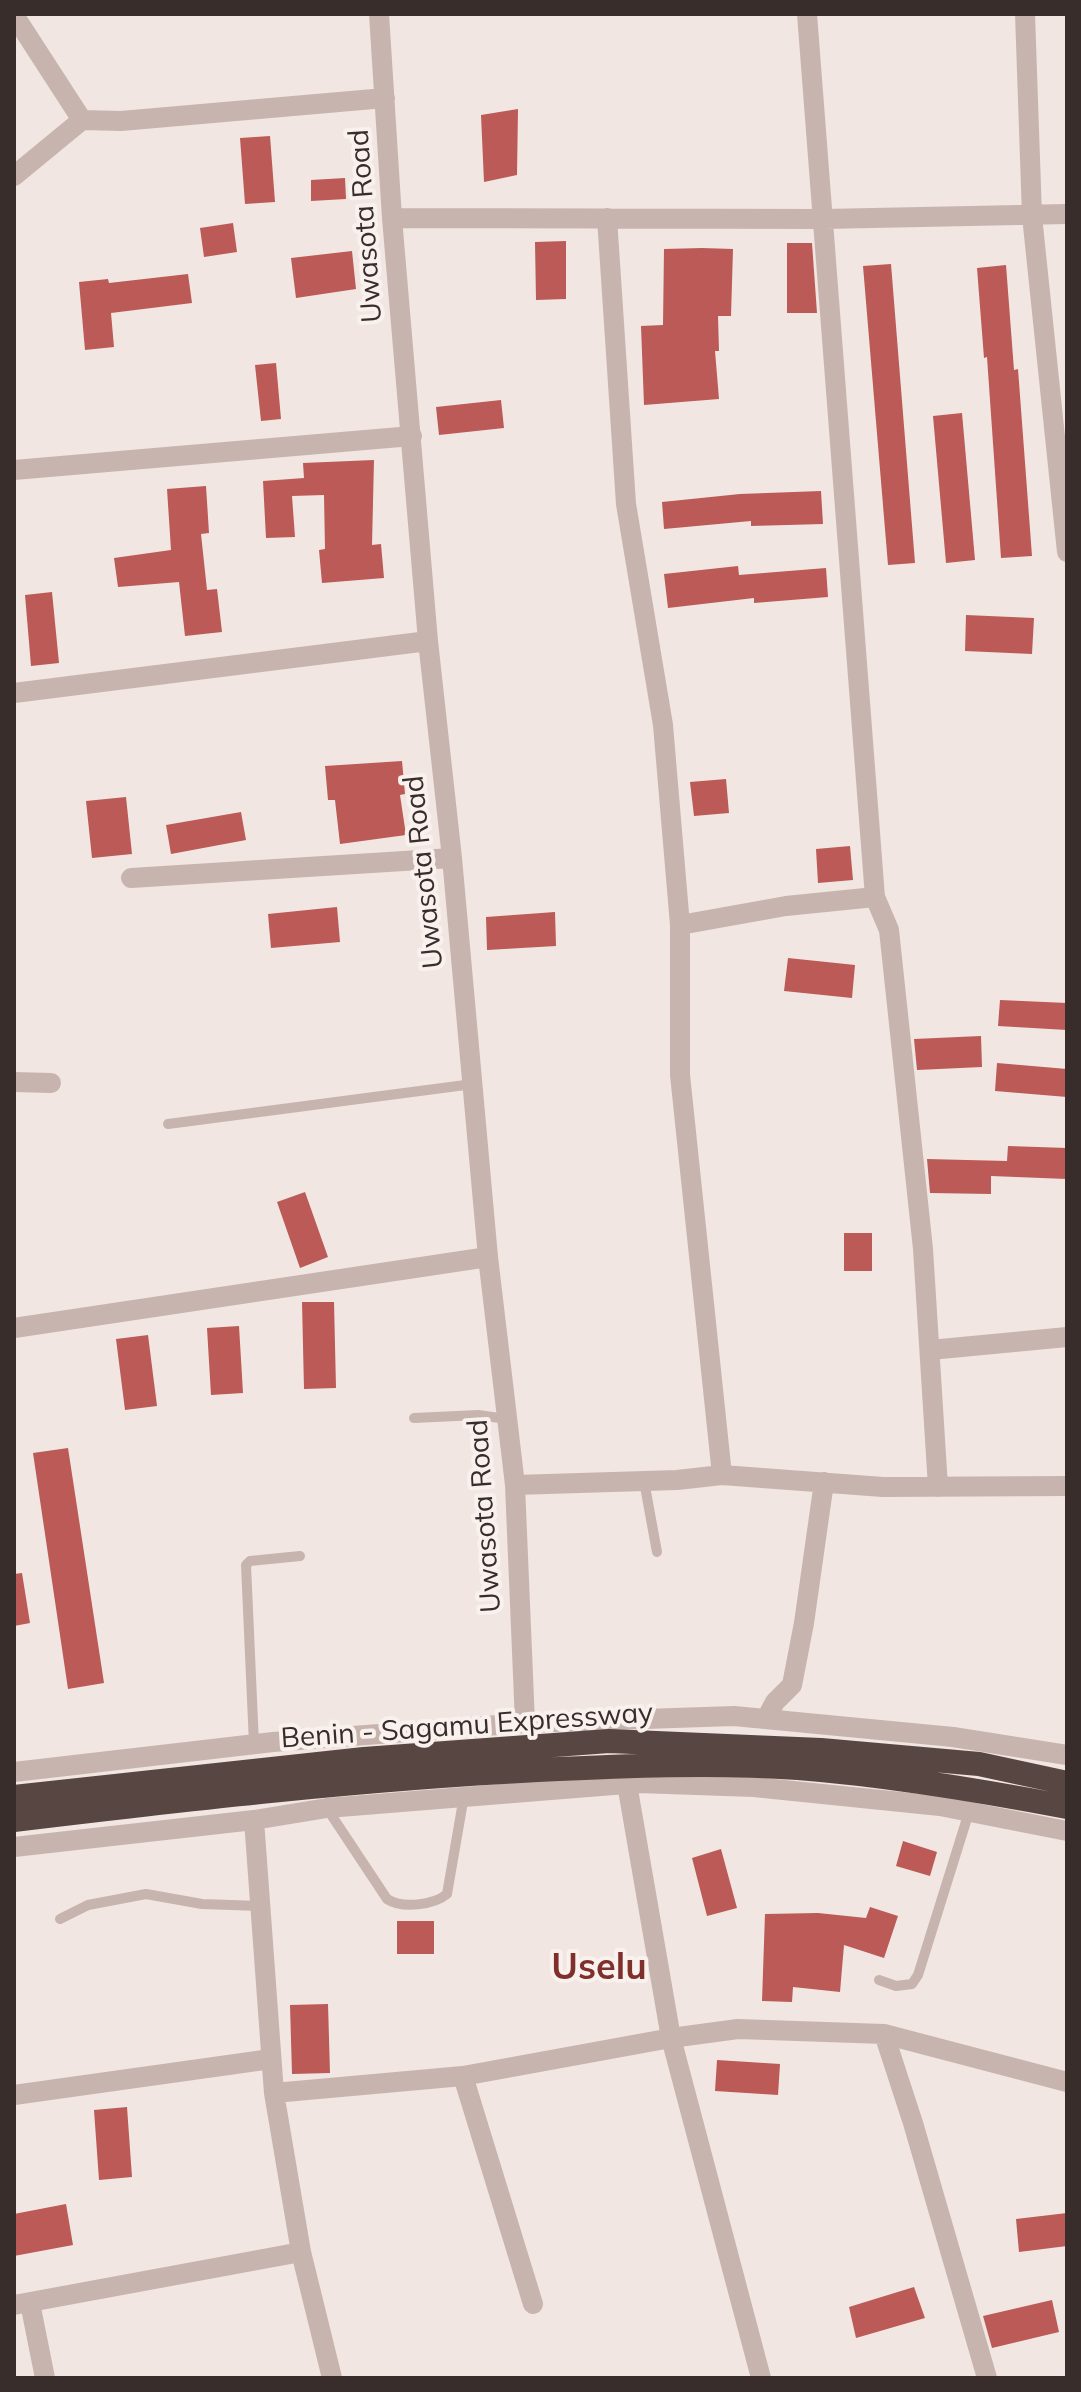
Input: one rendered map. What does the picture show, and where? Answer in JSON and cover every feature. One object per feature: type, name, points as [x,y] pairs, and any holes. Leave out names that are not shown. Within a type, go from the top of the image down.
[{"type":"highway","name":"Benin - Sagamu Expressway","points":[[14,1797],[364,1759],[609,1741],[777,1748],[979,1764],[1067,1783]]},
{"type":"highway","points":[[14,1820],[322,1797],[475,1772],[708,1766],[795,1768],[883,1776],[1067,1807]]},
{"type":"street","name":"Uwasota Road","points":[[379,14],[392,218],[428,641],[452,858],[488,1257],[515,1485],[525,1723]]},
{"type":"street","points":[[807,14],[875,897],[889,930],[923,1249],[938,1487]]},
{"type":"street","points":[[1025,14],[1032,216],[1067,552]]},
{"type":"street","points":[[14,15],[82,120]]},
{"type":"street","points":[[14,176],[82,120],[121,121],[385,98]]},
{"type":"street","points":[[392,218],[824,219],[1067,214]]},
{"type":"street","points":[[607,218],[626,504],[663,725],[680,925],[680,1075],[722,1475]]},
{"type":"street","points":[[14,470],[412,436]]},
{"type":"street","points":[[14,693],[428,641]]},
{"type":"street","points":[[131,878],[452,858]]},
{"type":"street","points":[[680,925],[786,906],[875,897]]},
{"type":"street","points":[[14,1082],[51,1083]]},
{"type":"street","points":[[14,1328],[488,1257]]},
{"type":"street","points":[[930,1350],[1067,1337]]},
{"type":"street","points":[[515,1485],[722,1475],[938,1487],[1067,1486]]},
{"type":"street","points":[[766,1719],[775,1702],[792,1685],[824,1482]]},
{"type":"street","points":[[14,1772],[254,1744],[525,1723],[734,1716],[953,1737],[1067,1755]]},
{"type":"street","points":[[627,1784],[671,2038],[761,2378]]},
{"type":"street","points":[[14,1847],[254,1820],[322,1797],[464,1796],[627,1784],[754,1787],[940,1806],[1067,1831]]},
{"type":"street","points":[[254,1820],[274,2093],[301,2252],[332,2378]]},
{"type":"street","points":[[274,2093],[463,2076],[671,2038],[738,2029],[884,2034],[1067,2082]]},
{"type":"street","points":[[884,2034],[987,2378]]},
{"type":"street","points":[[14,2095],[271,2059]]},
{"type":"street","points":[[463,2076],[533,2304]]},
{"type":"street","points":[[45,2378],[22,2304],[301,2252]]},
{"type":"lane","points":[[168,1124],[473,1084]]},
{"type":"lane","points":[[414,1418],[478,1415],[507,1419]]},
{"type":"lane","points":[[644,1481],[657,1552]]},
{"type":"lane","points":[[254,1744],[246,1565],[250,1561],[300,1556]]},
{"type":"lane","points":[[322,1797],[387,1899],[398,1905],[440,1900],[447,1894],[464,1796]]},
{"type":"lane","points":[[879,1980],[896,1986],[912,1984],[918,1975],[969,1812]]},
{"type":"lane","points":[[60,1919],[88,1905],[146,1894],[202,1904],[260,1906]]},
{"type":"building","points":[[518,109],[517,175],[484,182],[481,115]]},
{"type":"building","points":[[270,136],[275,202],[245,204],[240,138]]},
{"type":"building","points":[[345,178],[346,199],[311,201],[311,180]]},
{"type":"building","points":[[233,223],[237,252],[204,257],[200,228]]},
{"type":"building","points":[[566,241],[566,299],[536,300],[535,242]]},
{"type":"building","points":[[787,243],[812,243],[817,313],[787,313]]},
{"type":"building","points":[[664,249],[733,249],[731,316],[718,316],[719,351],[715,351],[719,399],[644,405],[641,326],[663,325]]},
{"type":"building","points":[[352,251],[356,289],[296,298],[291,258]]},
{"type":"building","points":[[891,264],[915,563],[888,565],[863,266]]},
{"type":"building","points":[[1006,265],[1014,370],[1018,369],[1032,556],[1001,558],[987,357],[984,358],[977,268]]},
{"type":"building","points":[[188,274],[192,303],[111,313],[114,347],[85,350],[79,282],[108,279],[109,283]]},
{"type":"building","points":[[276,363],[281,419],[261,421],[255,365]]},
{"type":"building","points":[[501,400],[504,428],[439,435],[436,407]]},
{"type":"building","points":[[962,413],[975,560],[946,563],[933,416]]},
{"type":"building","points":[[374,460],[372,545],[381,544],[384,578],[322,583],[319,550],[325,549],[324,495],[292,496],[295,537],[266,538],[263,481],[304,478],[303,463]]},
{"type":"building","points":[[206,486],[209,533],[201,534],[207,590],[217,589],[222,632],[185,636],[179,582],[118,587],[114,558],[171,550],[167,489]]},
{"type":"building","points":[[821,491],[823,524],[751,526],[751,521],[664,529],[662,502],[740,494]]},
{"type":"building","points":[[738,566],[739,575],[826,568],[828,597],[754,603],[754,598],[668,608],[664,574]]},
{"type":"building","points":[[52,592],[59,663],[31,666],[25,595]]},
{"type":"building","points":[[966,615],[1034,618],[1032,654],[965,651]]},
{"type":"building","points":[[402,761],[405,794],[400,795],[406,835],[340,844],[335,800],[328,800],[325,766]]},
{"type":"building","points":[[726,779],[729,813],[694,816],[690,782]]},
{"type":"building","points":[[126,797],[132,854],[92,858],[86,801]]},
{"type":"building","points":[[241,812],[246,840],[171,854],[166,825]]},
{"type":"building","points":[[850,846],[853,880],[818,883],[816,849]]},
{"type":"building","points":[[337,907],[340,942],[271,948],[268,914]]},
{"type":"building","points":[[555,912],[556,946],[487,950],[486,917]]},
{"type":"building","points":[[788,958],[855,965],[852,998],[784,991]]},
{"type":"building","points":[[1000,1000],[1067,1003],[1067,1030],[998,1026]]},
{"type":"building","points":[[981,1036],[982,1067],[917,1070],[914,1039]]},
{"type":"building","points":[[997,1063],[1067,1069],[1067,1097],[995,1091]]},
{"type":"building","points":[[1008,1146],[1067,1148],[1067,1179],[991,1176],[991,1194],[930,1193],[927,1159],[1007,1161]]},
{"type":"building","points":[[305,1192],[328,1257],[300,1268],[277,1202]]},
{"type":"building","points":[[844,1233],[872,1233],[872,1271],[844,1271]]},
{"type":"building","points":[[302,1302],[334,1302],[336,1388],[304,1389]]},
{"type":"building","points":[[239,1326],[243,1393],[211,1395],[207,1328]]},
{"type":"building","points":[[148,1335],[157,1406],[125,1410],[116,1339]]},
{"type":"building","points":[[68,1448],[104,1683],[68,1689],[33,1453]]},
{"type":"building","points":[[22,1573],[30,1623],[14,1626],[14,1574]]},
{"type":"building","points":[[903,1841],[937,1852],[930,1876],[896,1866]]},
{"type":"building","points":[[721,1849],[737,1908],[707,1916],[692,1858]]},
{"type":"building","points":[[870,1907],[898,1916],[884,1958],[844,1945],[840,1992],[793,1987],[792,2002],[762,2001],[765,1914],[818,1913],[866,1918]]},
{"type":"building","points":[[397,1921],[434,1921],[434,1954],[397,1954]]},
{"type":"building","points":[[328,2004],[330,2073],[292,2074],[290,2005]]},
{"type":"building","points":[[717,2060],[780,2064],[778,2095],[715,2091]]},
{"type":"building","points":[[127,2107],[132,2177],[99,2180],[94,2110]]},
{"type":"building","points":[[66,2204],[73,2245],[14,2256],[14,2214]]},
{"type":"building","points":[[1067,2213],[1067,2246],[1019,2252],[1016,2219]]},
{"type":"building","points":[[914,2287],[925,2318],[856,2338],[849,2307]]},
{"type":"building","points":[[1052,2300],[1059,2332],[992,2348],[983,2316]]},
{"type":"district","name":"Uselu","points":[[599,1968]]}]
